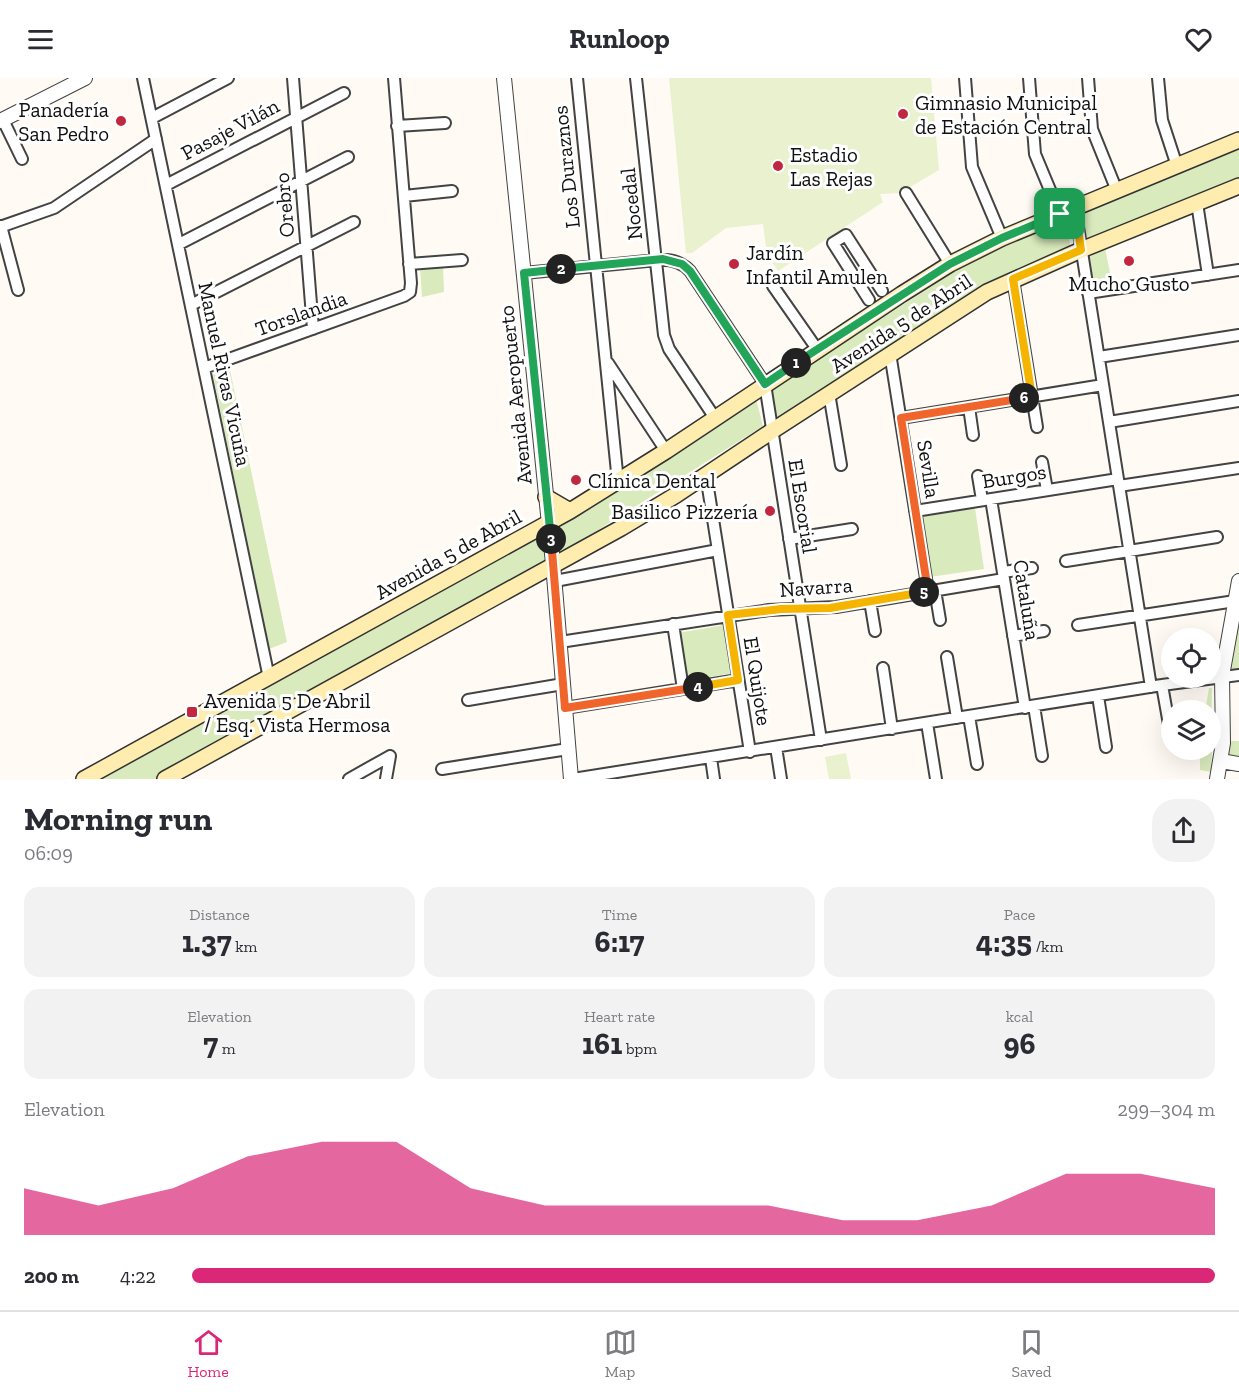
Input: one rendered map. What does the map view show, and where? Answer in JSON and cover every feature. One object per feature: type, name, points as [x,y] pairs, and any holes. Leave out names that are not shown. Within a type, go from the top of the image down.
[{"type":"main road","name":"Avenida 5 de Abril","points":[[84,779],[570,511],[666,451],[817,349],[950,264],[1002,238],[1239,140]]},
{"type":"main road","name":"Avenida 5 de Abril","points":[[165,779],[621,528],[976,298],[1013,279],[1081,250],[1239,186]]},
{"type":"main road","points":[[546,497],[570,511]]},
{"type":"street","points":[[22,159],[1,121],[85,78]]},
{"type":"street","name":"Manuel Rivas Vicuña","points":[[142,78],[179,244],[269,678]]},
{"type":"street","points":[[152,118],[228,78]]},
{"type":"street","name":"Orebro","points":[[293,78],[313,329]]},
{"type":"street","points":[[394,78],[410,264],[462,260]]},
{"type":"street","name":"Avenida Aeropuerto","points":[[504,78],[555,581],[572,779]]},
{"type":"street","name":"Los Duraznos","points":[[577,78],[618,482]]},
{"type":"street","name":"Nocedal","points":[[636,78],[666,342],[715,418]]},
{"type":"street","points":[[965,78],[972,167],[1002,238]]},
{"type":"street","points":[[1029,78],[1035,154],[1067,211],[1081,250],[1140,615],[1161,700]]},
{"type":"street","points":[[1089,78],[1092,129],[1117,191]]},
{"type":"street","points":[[1158,78],[1162,120],[1177,166]]},
{"type":"street","name":"Pasaje Vilán","points":[[166,185],[344,93]]},
{"type":"street","points":[[397,126],[445,123]]},
{"type":"street","points":[[18,290],[0,227],[54,208],[156,139]]},
{"type":"street","points":[[179,244],[348,157]]},
{"type":"street","points":[[404,196],[452,191]]},
{"type":"street","points":[[906,193],[950,264]]},
{"type":"street","points":[[1197,203],[1208,275]]},
{"type":"street","points":[[191,305],[354,222]]},
{"type":"street","points":[[869,300],[833,243],[846,235],[882,291]]},
{"type":"street","points":[[524,273],[657,260],[670,260],[682,264],[690,271],[765,384]]},
{"type":"street","name":"Torslandia","points":[[204,368],[404,296],[410,292],[410,264]]},
{"type":"street","points":[[1088,293],[1239,270]]},
{"type":"street","points":[[1013,279],[1037,427]]},
{"type":"street","points":[[773,286],[817,349]]},
{"type":"street","points":[[865,318],[866,305],[869,300],[882,291],[888,290],[902,294]]},
{"type":"street","points":[[1098,357],[1239,335]]},
{"type":"street","name":"Sevilla","points":[[890,353],[915,511],[940,620]]},
{"type":"street","name":"Los Duraznos","points":[[606,360],[666,451]]},
{"type":"street","name":"El Escorial","points":[[765,384],[821,740]]},
{"type":"street","points":[[901,418],[1103,385]]},
{"type":"street","points":[[829,393],[841,465]]},
{"type":"street","points":[[1109,422],[1239,401]]},
{"type":"street","points":[[969,407],[973,435]]},
{"type":"street","points":[[1042,462],[1047,490]]},
{"type":"street","name":"Burgos","points":[[915,511],[1047,490],[1239,468]]},
{"type":"street","name":"El Quijote","points":[[706,475],[750,752]]},
{"type":"street","name":"Cataluña","points":[[978,476],[987,500],[1013,636],[1042,756]]},
{"type":"street","points":[[789,539],[852,529]]},
{"type":"street","points":[[1066,561],[1216,537]]},
{"type":"street","points":[[555,581],[718,550]]},
{"type":"street","name":"Navarra","points":[[560,642],[728,615],[781,609],[830,608],[870,602],[932,591],[1032,568]]},
{"type":"street","points":[[1217,779],[1221,761],[1222,676],[1236,608],[1239,581]]},
{"type":"street","points":[[870,602],[875,631]]},
{"type":"street","points":[[1078,625],[1140,615],[1236,608]]},
{"type":"street","points":[[673,624],[683,689]]},
{"type":"street","points":[[1013,636],[1044,631]]},
{"type":"street","points":[[947,657],[957,718]]},
{"type":"street","points":[[883,668],[892,729]]},
{"type":"street","points":[[572,779],[647,774],[711,758],[776,747],[1239,675]]},
{"type":"street","points":[[565,708],[738,680]]},
{"type":"street","points":[[468,700],[563,684]]},
{"type":"street","points":[[1098,696],[1106,747]]},
{"type":"street","points":[[969,716],[977,764]]},
{"type":"street","points":[[927,723],[936,779]]},
{"type":"street","points":[[776,747],[781,779]]},
{"type":"street","points":[[442,769],[568,749]]},
{"type":"street","points":[[349,779],[390,756],[386,779]]},
{"type":"street","points":[[711,758],[714,779]]},
{"type":"street","points":[[1221,761],[1239,764]]},
{"type":"green space","name":"Estadio Las Rejas","points":[[669,78],[931,78],[939,170],[900,193],[880,194],[883,202],[778,271],[767,254],[763,224],[726,228],[692,253],[686,253]]},
{"type":"green space","points":[[1239,145],[1239,179],[1085,242],[1081,211]]},
{"type":"green space","points":[[1068,219],[1070,246],[995,280],[775,420],[772,388],[978,257]]},
{"type":"green space","points":[[1105,248],[1113,287],[1094,289],[1087,256]]},
{"type":"green space","points":[[443,266],[444,292],[422,297],[420,268]]},
{"type":"green space","points":[[230,370],[287,642],[269,649],[213,375]]},
{"type":"green space","points":[[756,399],[763,426],[563,552],[560,525]]},
{"type":"green space","points":[[975,508],[984,569],[930,577],[921,517]]},
{"type":"green space","points":[[543,531],[544,560],[191,763],[162,779],[96,779]]},
{"type":"green space","points":[[1239,617],[1239,674],[1231,675]]},
{"type":"green space","points":[[724,625],[733,673],[686,681],[678,633]]},
{"type":"green space","points":[[1209,688],[1212,688],[1212,700],[1207,700]]},
{"type":"green space","points":[[1229,741],[1239,741],[1239,758],[1229,756]]},
{"type":"green space","points":[[846,753],[851,779],[829,779],[825,757]]},
{"type":"green space","points":[[1200,760],[1212,760],[1211,772],[1200,770]]},
{"type":"place","name":"Gimnasio Municipal de Estación Central","points":[[903,114]]},
{"type":"place","name":"Panadería San Pedro","points":[[121,121]]},
{"type":"place","name":"Estadio Las Rejas","points":[[778,166]]},
{"type":"place","name":"Mucho Gusto","points":[[1129,261]]},
{"type":"place","name":"Jardín Infantil Amulen","points":[[734,264]]},
{"type":"place","name":"Clínica Dental","points":[[576,480]]},
{"type":"place","name":"Basilico Pizzería","points":[[770,511]]},
{"type":"place","name":"Avenida 5 De Abril / Esq. Vista Hermosa","points":[[192,712]]},
{"type":"route","points":[[1075,208],[1081,250],[1013,279],[1032,397],[901,418],[928,591],[830,608],[781,609],[728,615],[738,680],[565,708],[524,273],[663,259],[676,261],[690,271],[765,384],[950,264],[1002,238],[1060,214],[1075,208]]}]
